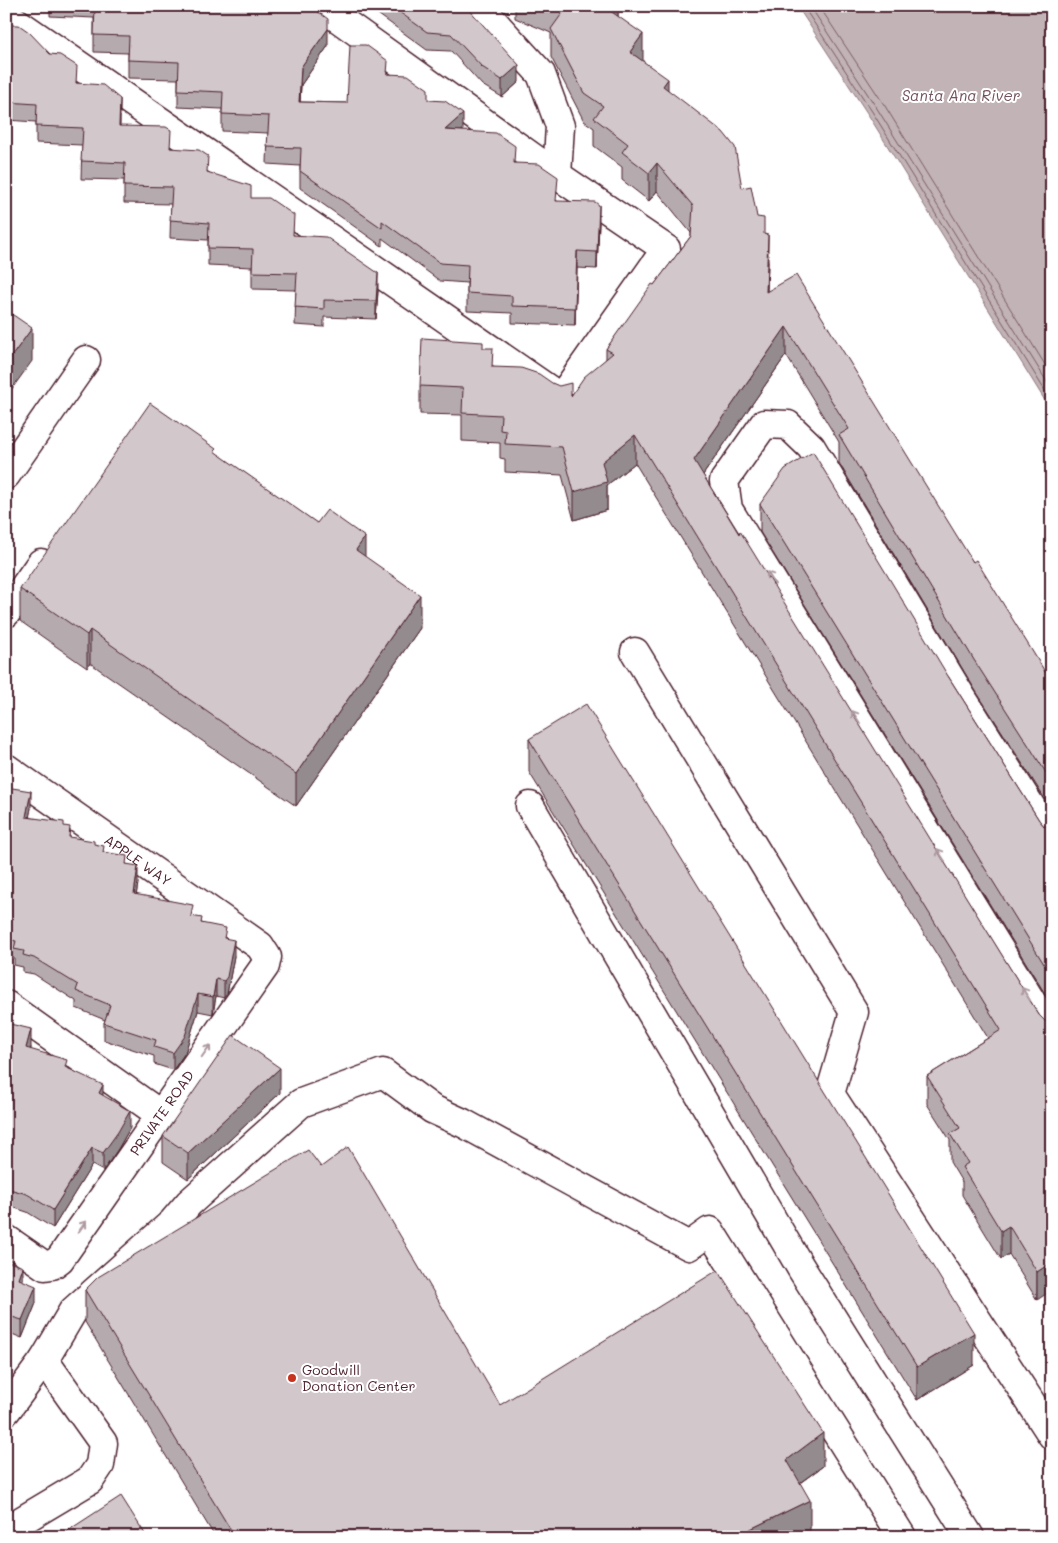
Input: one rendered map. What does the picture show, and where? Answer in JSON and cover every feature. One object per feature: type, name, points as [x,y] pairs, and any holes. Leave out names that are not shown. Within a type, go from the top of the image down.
[{"type":"street","points":[[6,15],[561,398],[666,249],[557,175],[321,6]]},
{"type":"street","points":[[479,6],[540,74],[560,126],[557,175]]},
{"type":"street","points":[[6,475],[86,360]]},
{"type":"street","points":[[1052,840],[961,696],[811,447],[788,425],[764,424],[724,481],[728,509],[1052,1035]]},
{"type":"street","points":[[6,613],[56,541]]},
{"type":"street","points":[[635,652],[854,1012],[830,1094],[1052,1435]]},
{"type":"street","name":"APPLE WAY","points":[[6,768],[260,946],[267,957]]},
{"type":"street","points":[[530,806],[801,1268],[970,1537]]},
{"type":"street","name":"PRIVATE ROAD","points":[[6,1239],[45,1266],[52,1265],[60,1259],[265,966],[267,957]]},
{"type":"street","points":[[6,1005],[161,1115]]},
{"type":"street","points":[[6,1411],[44,1360],[73,1311],[301,1102],[383,1073],[432,1109],[463,1123],[689,1246],[710,1232],[902,1537]]},
{"type":"street","points":[[6,1530],[90,1480],[100,1465],[103,1443],[44,1360]]},
{"type":"water","name":"Santa Ana River","points":[[797,6],[1052,6],[1052,412],[869,116]]},
{"type":"building","points":[[95,6],[310,6],[328,19],[328,29],[301,67],[299,102],[347,103],[350,45],[366,45],[388,61],[387,74],[408,75],[428,89],[428,100],[445,101],[463,114],[445,130],[496,133],[515,146],[514,163],[539,164],[558,177],[556,201],[595,202],[599,205],[597,252],[577,251],[575,308],[512,306],[512,296],[467,293],[468,265],[440,263],[382,221],[382,228],[300,171],[301,148],[267,147],[269,116],[222,114],[223,92],[178,90],[179,62],[128,60],[129,36],[94,35]]},
{"type":"building","points":[[391,6],[466,6],[519,65],[502,80],[482,67],[451,34],[427,32]]},
{"type":"building","points":[[553,6],[611,6],[609,10],[643,34],[630,52],[668,79],[663,86],[723,132],[735,147],[742,188],[751,186],[757,217],[764,218],[764,234],[768,235],[766,292],[796,275],[973,562],[976,560],[1052,683],[1052,782],[974,660],[839,435],[849,429],[786,327],[694,460],[739,534],[740,531],[1039,1015],[1045,1021],[1052,1022],[1052,1262],[1037,1272],[1009,1226],[1001,1231],[962,1167],[968,1163],[950,1134],[960,1128],[927,1076],[1001,1030],[635,435],[602,462],[607,482],[574,492],[562,447],[505,444],[506,431],[500,430],[501,415],[462,413],[463,388],[420,386],[422,338],[483,342],[483,348],[493,348],[492,367],[521,368],[539,374],[559,386],[571,383],[571,396],[584,377],[613,353],[606,349],[652,284],[654,285],[691,236],[693,206],[657,163],[649,173],[622,152],[628,144],[594,118],[603,106],[584,93],[551,29],[564,11]]},
{"type":"building","points":[[6,25],[19,25],[29,32],[50,54],[60,55],[77,66],[76,83],[103,85],[120,99],[119,126],[166,127],[171,130],[170,148],[199,150],[208,156],[207,172],[251,186],[251,198],[269,198],[294,215],[293,235],[326,237],[378,273],[376,301],[324,300],[324,309],[295,307],[297,273],[252,272],[253,249],[208,248],[209,223],[170,220],[172,187],[124,186],[125,163],[81,161],[83,128],[36,126],[37,104],[6,102]]},
{"type":"building","points":[[6,310],[32,328],[6,364]]},
{"type":"building","points":[[150,403],[216,449],[214,451],[317,523],[327,510],[365,537],[356,550],[420,595],[296,774],[90,630],[87,635],[20,589]]},
{"type":"building","points":[[813,452],[948,676],[1039,820],[1044,826],[1052,828],[1052,977],[760,504],[785,469]]},
{"type":"building","points":[[586,704],[974,1333],[917,1367],[529,739]]},
{"type":"building","points":[[6,787],[31,791],[26,817],[64,822],[64,826],[70,827],[69,837],[94,841],[94,844],[104,846],[103,852],[127,856],[126,864],[138,866],[134,894],[193,905],[191,916],[202,918],[201,923],[226,928],[224,938],[234,940],[227,977],[224,981],[216,979],[213,997],[198,994],[185,1036],[173,1053],[154,1047],[156,1040],[104,1023],[110,1005],[76,991],[78,985],[34,958],[23,955],[24,951],[14,949],[16,941],[6,939]]},
{"type":"building","points":[[6,1023],[31,1029],[26,1048],[67,1060],[65,1067],[103,1085],[99,1093],[130,1111],[103,1153],[92,1148],[53,1210],[27,1194],[6,1188]]},
{"type":"building","points":[[233,1035],[280,1068],[188,1153],[163,1136]]},
{"type":"building","points":[[348,1147],[500,1405],[718,1270],[823,1433],[787,1460],[810,1500],[734,1537],[235,1537],[85,1290],[98,1277],[308,1150],[321,1167]]},
{"type":"building","points":[[6,1261],[23,1267],[19,1279],[36,1286],[22,1320],[12,1317],[8,1328],[6,1328]]},
{"type":"building","points":[[121,1496],[147,1537],[58,1537]]},
{"type":"place","name":"Goodwill Donation Center","points":[[292,1378]]}]
